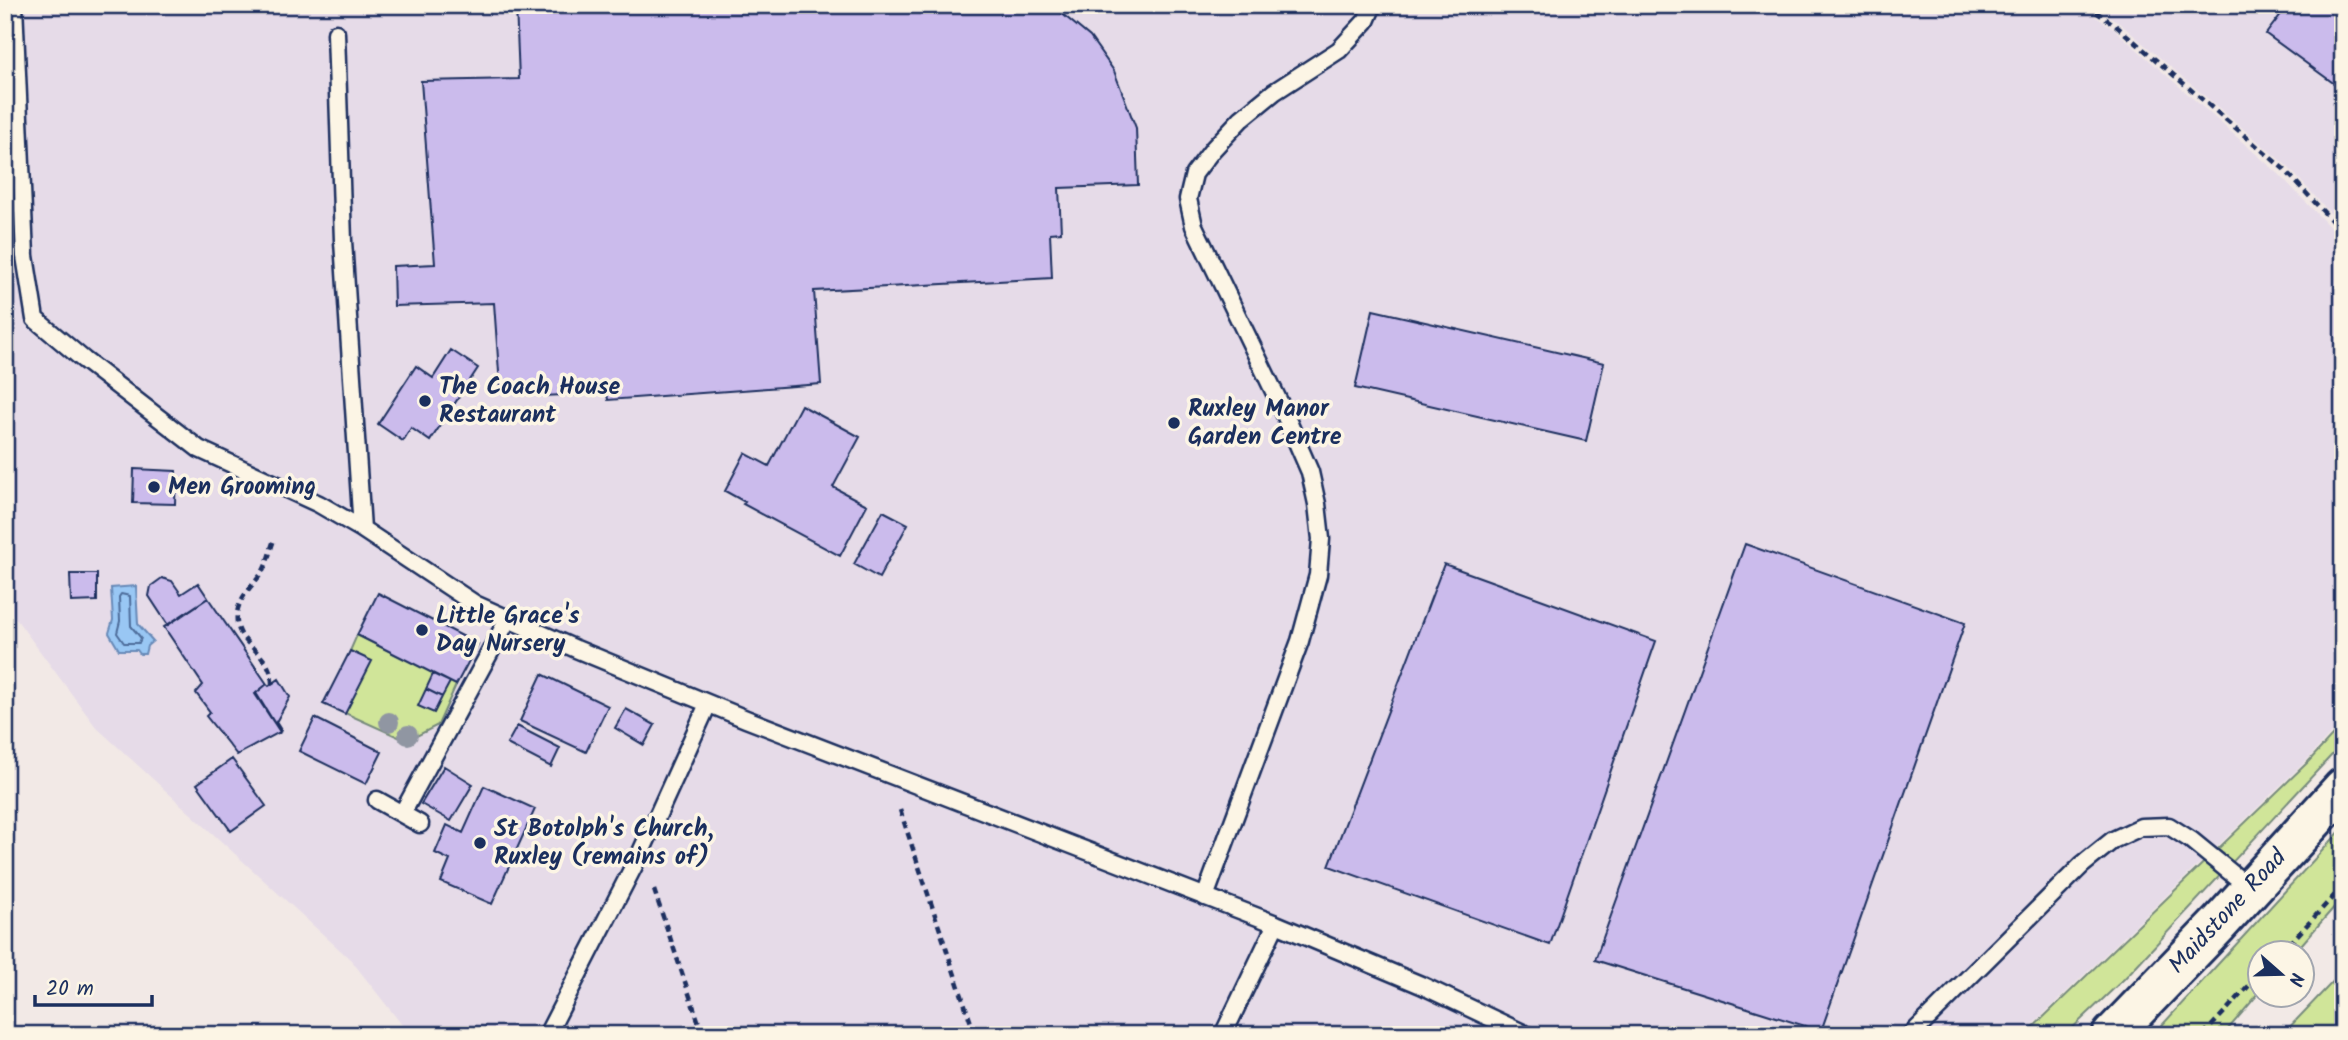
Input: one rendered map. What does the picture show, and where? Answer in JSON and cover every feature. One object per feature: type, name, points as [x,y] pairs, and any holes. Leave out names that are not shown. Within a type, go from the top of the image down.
[{"type":"main road","name":"Maidstone Road","points":[[2112,1035],[2343,788]]},
{"type":"lane","points":[[14,5],[24,256],[35,318],[84,360],[199,449],[319,504],[362,528],[475,604],[508,619],[708,704],[1276,924],[1421,985],[1527,1035]]},
{"type":"lane","points":[[1205,897],[1300,641],[1318,575],[1321,540],[1310,472],[1194,226],[1188,199],[1194,174],[1241,119],[1274,92],[1339,50],[1366,21],[1373,5]]},
{"type":"lane","points":[[336,33],[343,241],[362,528]]},
{"type":"lane","points":[[402,814],[508,619]]},
{"type":"lane","points":[[547,1035],[642,852],[708,704]]},
{"type":"lane","points":[[377,800],[421,824]]},
{"type":"lane","points":[[1911,1035],[2082,865],[2113,840],[2141,827],[2169,827],[2191,840],[2251,889]]},
{"type":"lane","points":[[1223,1035],[1276,924]]},
{"type":"path","points":[[2086,5],[2116,25],[2285,170],[2343,233]]},
{"type":"path","points":[[272,684],[267,661],[243,637],[237,611],[243,596],[261,574],[274,540]]},
{"type":"path","points":[[900,778],[894,792],[975,1035]]},
{"type":"path","points":[[642,852],[703,1035]]},
{"type":"path","points":[[2294,939],[2343,886]]},
{"type":"path","points":[[2203,1035],[2246,989]]},
{"type":"shaded area","name":"Ruxley Manor Garden Centre","points":[[5,5],[2079,5],[2115,30],[2280,175],[2343,241],[2343,720],[2307,760],[2022,1035],[410,1035],[351,960],[96,727],[5,604]]},
{"type":"shaded area","points":[[2093,5],[2343,5],[2343,227],[2288,167],[2118,22]]},
{"type":"green space","points":[[357,635],[456,685],[438,725],[407,741],[345,713],[371,661],[350,651]]},
{"type":"green space","points":[[2343,724],[2343,743],[2124,979],[2065,1035],[2025,1035],[2308,762]]},
{"type":"green space","points":[[2343,828],[2343,897],[2306,939],[2246,939],[2246,1008],[2223,1035],[2153,1035]]},
{"type":"green space","points":[[2343,971],[2343,1035],[2282,1035],[2307,1009],[2316,1009],[2316,999]]},
{"type":"water","points":[[136,586],[138,624],[153,641],[147,646],[145,654],[140,654],[137,650],[119,650],[109,633],[113,620],[111,588]]},
{"type":"building","points":[[516,5],[1060,5],[1060,12],[1090,37],[1114,71],[1136,128],[1138,185],[1059,188],[1061,232],[1050,233],[1052,278],[814,291],[821,384],[608,400],[607,393],[543,396],[542,383],[500,386],[494,303],[394,306],[393,266],[435,264],[421,81],[519,79]]},
{"type":"building","points":[[2288,5],[2343,5],[2343,90],[2266,34]]},
{"type":"building","points":[[1373,310],[1604,363],[1586,441],[1355,388]]},
{"type":"building","name":"The Coach House Restaurant","points":[[451,350],[478,368],[430,441],[411,428],[403,441],[378,424],[416,366],[433,378]]},
{"type":"building","points":[[801,405],[860,437],[833,487],[867,505],[840,556],[743,504],[745,502],[725,491],[745,453],[769,466]]},
{"type":"building","name":"Men Grooming","points":[[134,469],[176,471],[175,504],[133,503]]},
{"type":"building","points":[[883,511],[908,524],[879,578],[854,564]]},
{"type":"building","points":[[1745,544],[1965,623],[1821,1031],[1595,960]]},
{"type":"building","points":[[1444,564],[1656,641],[1550,945],[1329,866]]},
{"type":"building","points":[[70,574],[97,574],[97,601],[71,602]]},
{"type":"building","points":[[162,578],[172,581],[181,594],[198,583],[208,598],[168,625],[149,596],[151,586]]},
{"type":"building","points":[[378,593],[478,644],[456,685],[357,635]]},
{"type":"building","points":[[208,598],[267,684],[255,694],[280,732],[237,755],[206,716],[210,712],[196,693],[203,685],[164,627]]},
{"type":"building","points":[[350,651],[372,661],[345,714],[323,704]]},
{"type":"building","points":[[433,674],[450,682],[442,697],[426,689]]},
{"type":"building","points":[[542,674],[608,706],[586,752],[520,721]]},
{"type":"building","points":[[279,679],[290,697],[276,722],[280,732],[256,693]]},
{"type":"building","points":[[426,689],[442,697],[434,713],[418,706]]},
{"type":"building","points":[[626,709],[655,725],[644,745],[615,728]]},
{"type":"building","points":[[315,718],[382,752],[366,784],[299,751]]},
{"type":"building","points":[[517,726],[560,748],[551,767],[507,744]]},
{"type":"building","points":[[232,759],[266,806],[231,831],[197,784]]},
{"type":"building","points":[[444,766],[473,784],[451,821],[421,804]]},
{"type":"building","name":"St Botolph's Church, Ruxley (remains of)","points":[[484,786],[535,809],[492,904],[441,882],[450,860],[435,853],[447,825],[463,833]]},
{"type":"place","name":"The Coach House Restaurant","points":[[425,401]]},
{"type":"place","name":"Ruxley Manor Garden Centre","points":[[1174,423]]},
{"type":"place","name":"Men Grooming","points":[[154,487]]},
{"type":"place","name":"Little Grace's Day Nursery","points":[[422,630]]},
{"type":"place","name":"St Botolph's Church, Ruxley (remains of)","points":[[480,843]]}]
